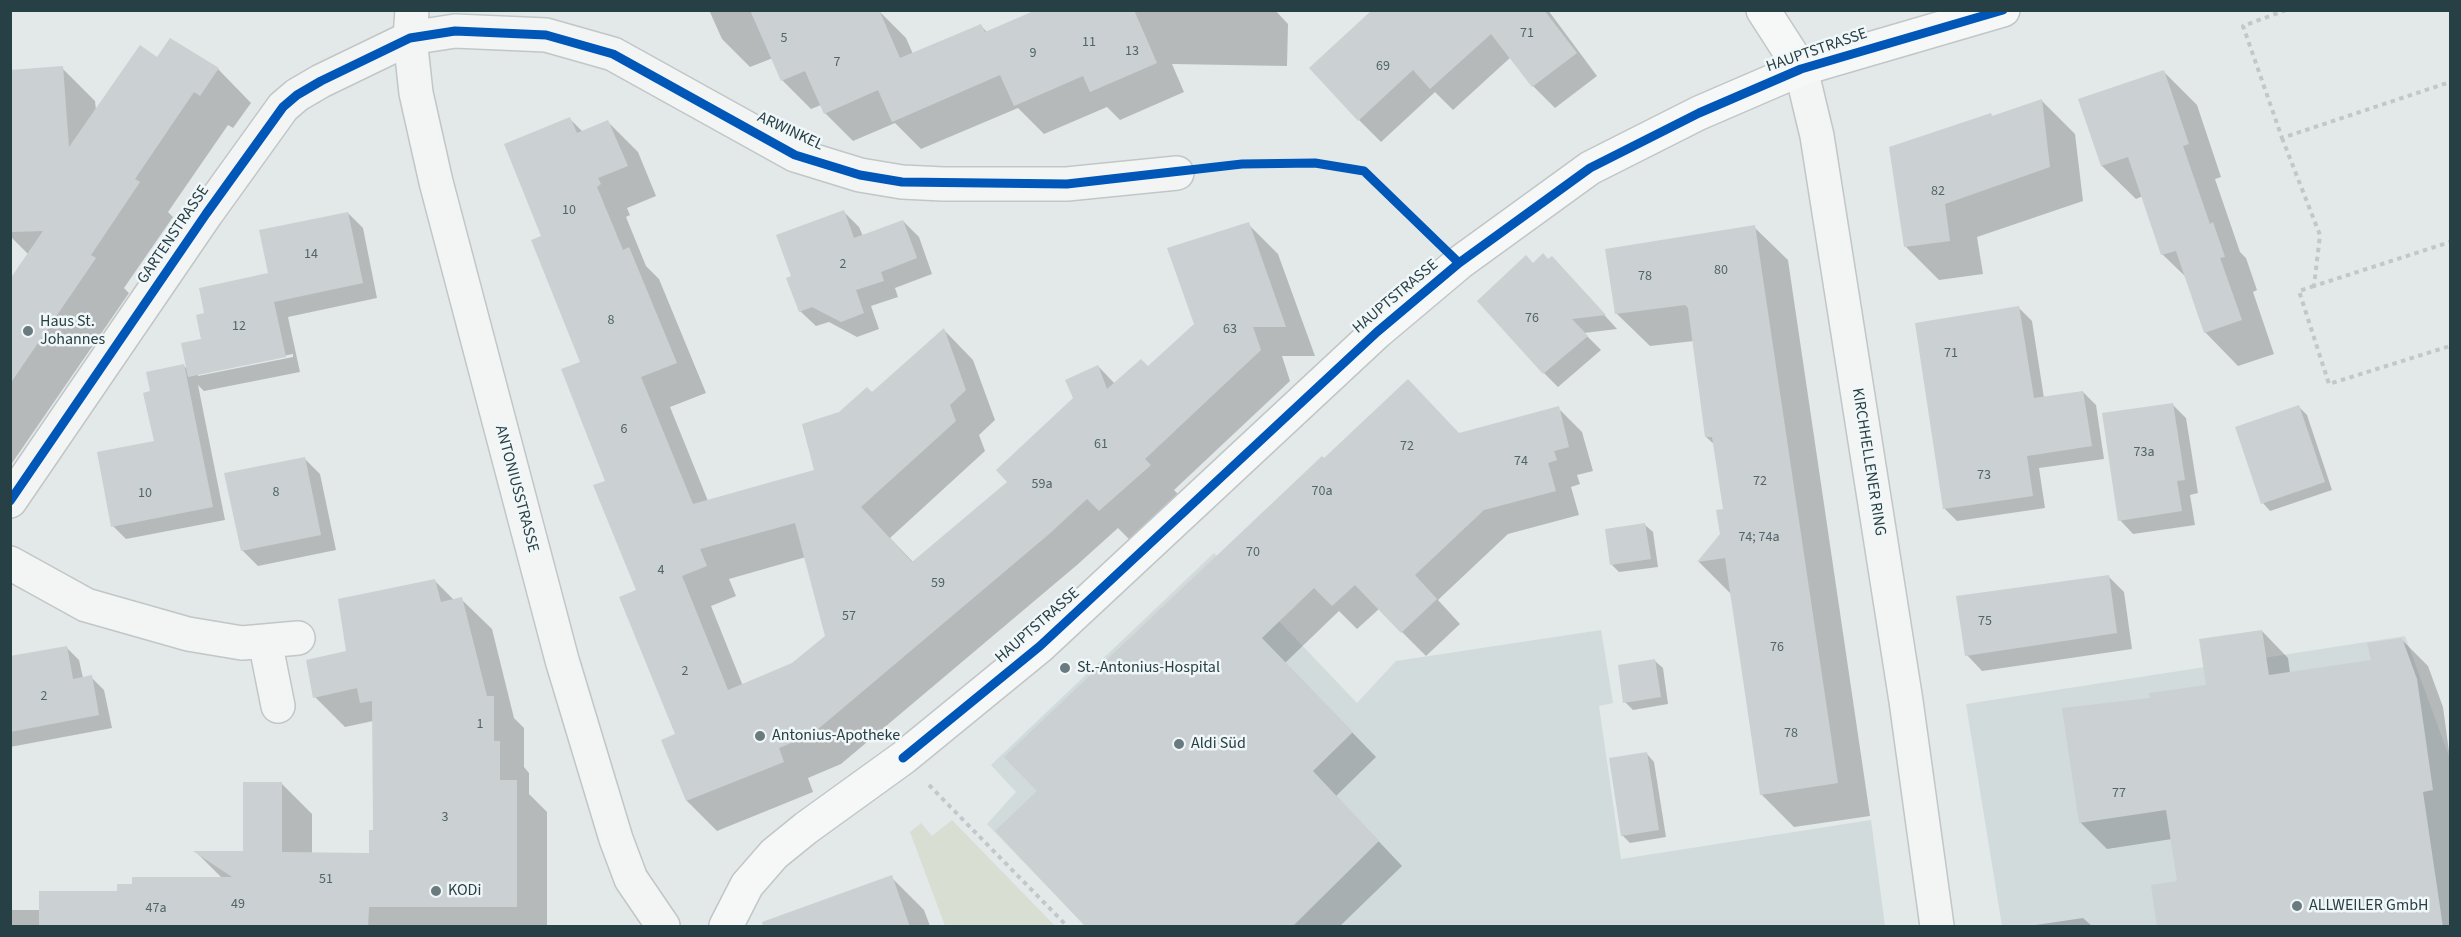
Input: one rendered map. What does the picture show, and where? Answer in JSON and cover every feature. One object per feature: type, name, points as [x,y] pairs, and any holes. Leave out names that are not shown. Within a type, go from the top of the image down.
[{"type":"street","name":"KIRCHHELLENER RING","points":[[1763,10],[1802,69],[1817,136],[1906,701],[1937,927]]},
{"type":"street","name":"HAUPTSTRASSE","points":[[726,927],[747,885],[774,854],[903,758],[1040,646],[1377,332],[1459,263],[1590,168],[1700,113],[1802,69],[2003,10]]},
{"type":"street","name":"ARWINKEL","points":[[411,24],[455,31],[546,35],[612,54],[795,154],[860,175],[902,182],[943,184],[1067,184],[1177,173]]},
{"type":"street","name":"GARTENSTRASSE","points":[[10,501],[206,214],[283,107],[297,94],[411,24]]},
{"type":"street","name":"ANTONIUSSTRASSE","points":[[411,24],[416,93],[436,182],[562,660],[631,879],[665,926]]},
{"type":"street","points":[[10,563],[86,605],[188,634],[242,643],[298,638]]},
{"type":"street","points":[[265,641],[278,706]]},
{"type":"path","points":[[2286,10],[2242,26],[2320,235],[2314,286]]},
{"type":"path","points":[[2282,138],[2451,82]]},
{"type":"path","points":[[2451,242],[2299,291],[2329,384],[2451,346]]},
{"type":"path","points":[[903,758],[1067,927]]},
{"type":"shaded area","points":[[1214,553],[1357,703],[1396,661],[1601,630],[1613,703],[1599,706],[1621,859],[1871,820],[1885,926],[1085,926],[987,824],[1016,792],[991,765]]},
{"type":"shaded area","points":[[2405,636],[2450,759],[2450,926],[2002,926],[1966,704]]},
{"type":"shaded area","points":[[952,820],[1055,926],[945,926],[910,832],[921,823],[932,836]]},
{"type":"building","points":[[750,10],[879,10],[900,58],[981,24],[985,32],[1036,10],[1134,10],[1157,63],[1090,92],[1083,76],[1014,106],[1000,75],[892,122],[878,90],[824,114],[805,71],[781,81]]},
{"type":"building","points":[[1372,10],[1544,10],[1577,53],[1532,87],[1491,34],[1430,89],[1413,70],[1358,121],[1309,68]]},
{"type":"building","points":[[170,38],[219,68],[200,96],[194,92],[135,179],[140,182],[91,255],[96,258],[10,384],[10,279],[43,231],[10,232],[10,70],[63,66],[69,147],[140,45],[157,57]]},
{"type":"building","points":[[2164,70],[2189,144],[2183,146],[2210,224],[2213,222],[2225,257],[2220,258],[2242,320],[2204,333],[2176,251],[2161,255],[2128,157],[2101,166],[2078,99]]},
{"type":"building","points":[[2042,99],[2050,167],[1945,204],[1950,241],[1904,247],[1889,147],[1991,113],[1992,116]]},
{"type":"building","points":[[570,117],[577,133],[608,120],[628,166],[598,178],[601,184],[597,187],[623,250],[629,247],[677,363],[641,377],[693,504],[814,470],[802,424],[839,412],[867,387],[872,392],[944,328],[966,390],[950,405],[956,421],[861,507],[912,562],[1007,482],[996,470],[1073,398],[1065,380],[1098,365],[1107,389],[1141,359],[1148,366],[1194,324],[1167,248],[1249,222],[1286,327],[1253,327],[1261,350],[1145,459],[1151,465],[1099,511],[1087,499],[1048,535],[811,735],[779,748],[784,762],[686,801],[661,740],[675,734],[619,597],[636,590],[593,485],[605,481],[561,369],[580,362],[531,240],[541,236],[504,144]],"holes":[[[795,523],[825,636],[792,663],[728,690],[682,576],[707,566],[700,549]]]},
{"type":"building","points":[[844,210],[854,238],[903,220],[917,258],[881,272],[884,281],[856,290],[864,313],[841,322],[812,307],[799,312],[786,278],[791,276],[776,235]]},
{"type":"building","points":[[348,212],[363,283],[274,302],[286,357],[188,377],[181,343],[201,339],[196,315],[204,313],[199,288],[268,273],[259,230]]},
{"type":"building","points":[[1755,225],[1838,783],[1760,795],[1725,558],[1697,562],[1720,534],[1716,510],[1723,509],[1712,437],[1705,437],[1688,308],[1685,305],[1615,314],[1605,249]]},
{"type":"building","points":[[1543,253],[1548,259],[1552,256],[1606,315],[1572,319],[1588,336],[1543,374],[1477,301],[1526,255],[1533,263]]},
{"type":"building","points":[[2019,306],[2034,398],[2083,391],[2092,446],[2027,456],[2033,496],[1943,509],[1915,323]]},
{"type":"building","points":[[184,364],[213,507],[111,527],[97,452],[154,441],[143,393],[150,391],[146,372]]},
{"type":"building","name":"Aldi Süd","points":[[1408,379],[1459,433],[1559,406],[1569,447],[1554,451],[1557,460],[1548,463],[1556,491],[1484,510],[1415,575],[1437,599],[1401,633],[1355,585],[1332,606],[1314,588],[1262,638],[1353,732],[1313,771],[1379,841],[1292,927],[1086,927],[995,831],[1037,791],[1004,757],[1322,456],[1324,458]]},
{"type":"building","points":[[2173,403],[2185,480],[2177,481],[2182,511],[2118,521],[2102,413]]},
{"type":"building","points":[[2299,405],[2325,482],[2261,504],[2235,427]]},
{"type":"building","points":[[305,457],[321,535],[241,551],[224,473]]},
{"type":"building","points":[[1645,523],[1651,559],[1610,565],[1605,529]]},
{"type":"building","points":[[2109,575],[2117,633],[1965,656],[1956,596]]},
{"type":"building","points":[[435,579],[441,602],[462,597],[487,696],[494,696],[494,741],[500,741],[500,780],[517,780],[517,907],[369,907],[368,927],[39,927],[39,891],[117,891],[117,884],[132,884],[132,877],[232,877],[193,851],[243,851],[243,782],[282,782],[282,852],[369,853],[369,830],[373,830],[372,701],[360,703],[357,688],[313,698],[306,660],[346,651],[338,599]]},
{"type":"building","points":[[2262,630],[2269,675],[2371,660],[2367,643],[2402,638],[2417,679],[2433,790],[2423,792],[2443,927],[2157,927],[2151,885],[2177,881],[2166,810],[2079,823],[2062,708],[2150,698],[2149,693],[2206,685],[2199,639]]},
{"type":"building","points":[[67,646],[73,679],[92,675],[99,715],[10,732],[10,656]]},
{"type":"building","points":[[1655,659],[1661,697],[1623,703],[1618,665]]},
{"type":"building","points":[[1647,752],[1659,830],[1621,836],[1609,758]]},
{"type":"building","points":[[892,875],[910,927],[763,927],[762,922]]},
{"type":"cycle path","points":[[903,758],[1040,646],[1377,332],[1459,263],[1590,168],[1699,113],[1801,69],[2003,10]]},
{"type":"cycle path","points":[[10,501],[206,214],[283,107],[297,95],[321,81],[410,38],[455,31],[546,35],[613,54],[795,155],[860,175],[902,182],[1067,184],[1242,164],[1315,163],[1364,171],[1459,263]]},
{"type":"place","name":"Haus St. Johannes","points":[[28,331]]},
{"type":"place","name":"St.-Antonius-Hospital","points":[[1065,668]]},
{"type":"place","name":"Antonius-Apotheke","points":[[760,736]]},
{"type":"place","name":"Aldi Süd","points":[[1179,744]]},
{"type":"place","name":"KODi","points":[[436,891]]},
{"type":"place","name":"ALLWEILER GmbH","points":[[2297,906]]}]
